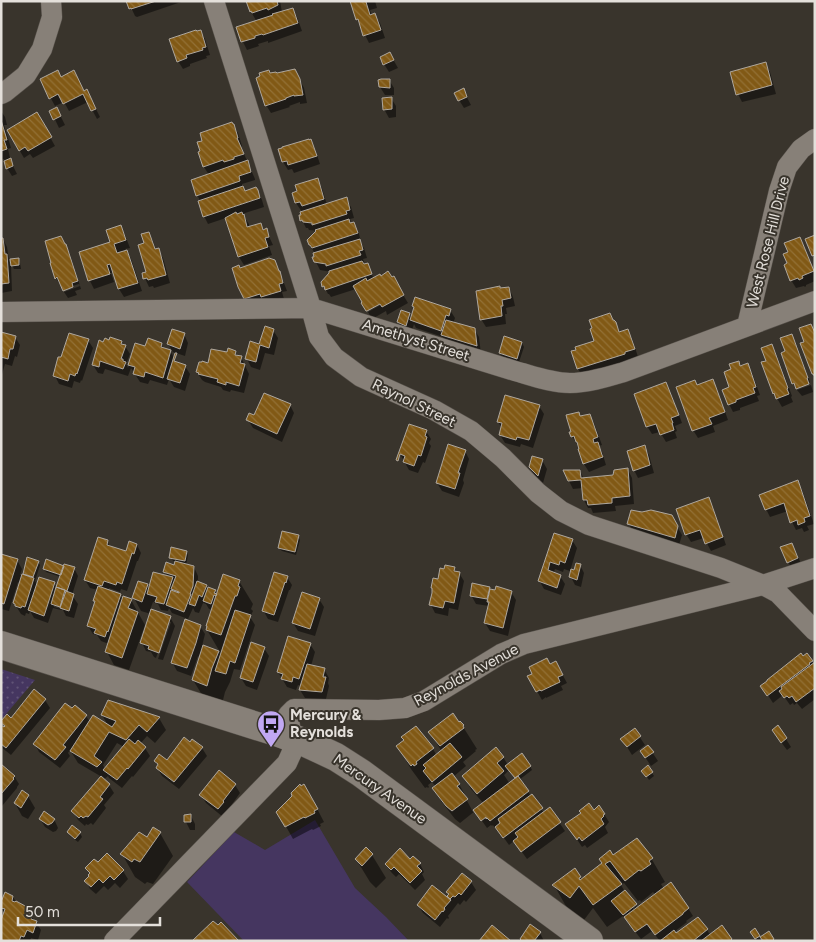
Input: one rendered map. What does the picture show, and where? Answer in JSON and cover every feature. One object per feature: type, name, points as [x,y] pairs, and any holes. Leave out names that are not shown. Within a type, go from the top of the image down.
[{"type":"street","points":[[1,94],[26,75],[42,49],[52,17],[51,1]]},
{"type":"street","name":"Raynol Street","points":[[214,1],[319,337],[334,357],[361,377],[434,410],[470,431],[503,458],[538,493],[561,511],[589,525],[721,568],[763,585],[778,593],[815,631]]},
{"type":"street","name":"West Rose Hill Drive","points":[[747,326],[778,191],[787,167],[801,149],[815,139]]},
{"type":"street","name":"Amethyst Street","points":[[1,312],[311,308],[515,371],[543,379],[570,383],[598,380],[624,372],[815,301]]},
{"type":"street","name":"Reynolds Avenue","points":[[114,941],[287,763],[292,752],[292,737],[288,716],[294,708],[379,710],[405,708],[424,701],[501,654],[524,644],[763,585],[815,568]]},
{"type":"street","name":"Mercury Avenue","points":[[1,645],[292,737],[336,757],[360,772],[589,941]]},
{"type":"shaded area","points":[[1,669],[35,680],[1,720]]},
{"type":"shaded area","points":[[315,820],[355,888],[409,941],[244,941],[187,882],[234,832],[265,850]]},
{"type":"building","points":[[126,1],[156,1],[129,9]]},
{"type":"building","points":[[246,1],[277,1],[278,5],[268,10],[267,8],[252,13]]},
{"type":"building","points":[[350,1],[368,1],[366,2],[370,15],[375,13],[381,30],[363,36]]},
{"type":"building","points":[[293,8],[298,23],[241,42],[236,27]]},
{"type":"building","points":[[201,30],[206,47],[202,48],[203,50],[186,55],[187,58],[177,62],[169,39]]},
{"type":"building","points":[[390,52],[394,60],[383,65],[380,57]]},
{"type":"building","points":[[766,62],[772,85],[736,95],[730,72]]},
{"type":"building","points":[[295,69],[300,79],[303,95],[294,95],[265,106],[256,78],[260,76],[259,73],[269,70],[270,73],[277,73]]},
{"type":"building","points":[[58,70],[61,77],[74,70],[84,91],[87,89],[96,109],[91,111],[83,94],[63,104],[58,94],[49,99],[40,79]]},
{"type":"building","points":[[390,79],[390,88],[379,87],[378,80]]},
{"type":"building","points":[[464,88],[467,97],[458,101],[454,93]]},
{"type":"building","points":[[392,97],[392,109],[383,110],[382,98]]},
{"type":"building","points":[[57,107],[61,116],[53,120],[49,111]]},
{"type":"building","points":[[37,112],[52,137],[28,151],[25,147],[19,151],[7,130]]},
{"type":"building","points":[[1,120],[7,140],[4,140],[7,149],[1,151]]},
{"type":"building","points":[[232,122],[244,154],[234,157],[234,159],[224,162],[223,160],[203,167],[197,142],[202,141],[200,133]]},
{"type":"building","points":[[311,139],[317,156],[288,165],[287,161],[282,162],[278,149]]},
{"type":"building","points":[[11,158],[13,166],[6,169],[4,161]]},
{"type":"building","points":[[248,160],[251,172],[239,176],[240,181],[196,196],[191,180]]},
{"type":"building","points":[[318,178],[324,199],[302,206],[300,202],[295,203],[292,193],[297,191],[295,185]]},
{"type":"building","points":[[243,186],[245,191],[256,187],[260,198],[203,217],[198,201]]},
{"type":"building","points":[[347,197],[350,210],[346,211],[347,214],[312,225],[312,223],[300,221],[300,212]]},
{"type":"building","points":[[236,212],[237,214],[242,212],[244,214],[247,227],[261,223],[263,230],[267,228],[269,237],[265,238],[268,247],[238,257],[225,218]]},
{"type":"building","points":[[349,219],[350,223],[354,222],[358,233],[312,248],[309,245],[307,240],[315,230]]},
{"type":"building","points":[[121,225],[126,240],[114,244],[117,253],[127,250],[138,283],[118,289],[110,264],[107,265],[110,274],[88,281],[79,252],[110,242],[106,230]]},
{"type":"building","points":[[149,232],[155,249],[159,248],[166,275],[148,280],[147,278],[143,279],[142,273],[146,272],[138,245],[144,243],[141,234]]},
{"type":"building","points":[[815,235],[815,255],[812,256],[805,239]]},
{"type":"building","points":[[61,236],[66,244],[78,281],[72,283],[73,287],[63,291],[57,277],[55,279],[45,241]]},
{"type":"building","points":[[800,237],[814,271],[802,276],[803,278],[799,280],[798,278],[790,281],[784,265],[787,263],[783,254],[788,252],[784,243]]},
{"type":"building","points":[[1,238],[3,238],[5,254],[7,254],[9,283],[1,284]]},
{"type":"building","points":[[360,239],[363,250],[359,251],[361,255],[326,266],[326,264],[314,262],[313,253]]},
{"type":"building","points":[[19,258],[19,265],[11,266],[10,259]]},
{"type":"building","points":[[269,258],[275,260],[280,271],[283,283],[279,284],[281,291],[261,297],[260,294],[244,299],[232,268],[239,265],[240,268]]},
{"type":"building","points":[[362,261],[364,264],[368,263],[372,274],[325,290],[324,286],[322,287],[321,282],[329,271]]},
{"type":"building","points":[[388,271],[392,277],[394,276],[404,295],[382,307],[380,304],[366,311],[353,286],[366,278],[367,281],[380,274],[381,276]]},
{"type":"building","points":[[500,286],[500,288],[509,287],[511,298],[502,300],[502,316],[480,320],[476,291]]},
{"type":"building","points":[[415,297],[451,309],[449,316],[446,315],[441,331],[410,320]]},
{"type":"building","points":[[401,310],[410,313],[406,326],[397,322]]},
{"type":"building","points":[[610,313],[616,322],[619,332],[628,329],[635,349],[577,369],[571,351],[576,350],[575,347],[594,341],[589,320]]},
{"type":"building","points":[[446,320],[475,328],[477,346],[441,335]]},
{"type":"building","points":[[811,324],[815,333],[815,377],[812,374],[800,343],[804,342],[799,328]]},
{"type":"building","points":[[265,326],[274,329],[269,348],[260,345],[256,362],[245,359],[250,341],[259,344]]},
{"type":"building","points":[[172,329],[185,333],[180,349],[167,344]]},
{"type":"building","points":[[1,332],[16,336],[8,359],[1,357]]},
{"type":"building","points":[[69,333],[89,339],[77,374],[75,376],[70,374],[68,381],[53,376],[58,357],[61,357]]},
{"type":"building","points":[[792,334],[809,384],[796,389],[794,383],[792,384],[781,353],[785,351],[780,338]]},
{"type":"building","points":[[504,336],[522,342],[517,359],[499,353]]},
{"type":"building","points":[[110,337],[122,341],[121,344],[126,345],[121,359],[126,362],[123,369],[100,361],[99,367],[92,365],[99,340],[103,342],[105,338],[109,340]]},
{"type":"building","points":[[148,338],[162,343],[161,347],[171,350],[163,378],[145,372],[144,377],[133,374],[135,367],[128,365],[135,343],[145,346]]},
{"type":"building","points":[[772,344],[789,394],[776,399],[761,362],[766,361],[761,348]]},
{"type":"building","points":[[228,348],[236,351],[235,355],[242,356],[240,363],[245,364],[239,386],[226,382],[226,385],[217,382],[218,379],[196,372],[199,362],[208,363],[211,349],[227,352]]},
{"type":"building","points":[[175,353],[177,353],[174,361],[186,365],[180,383],[167,379]]},
{"type":"building","points":[[739,361],[740,366],[748,363],[756,387],[753,388],[755,393],[728,405],[722,390],[729,387],[724,372],[731,369],[729,364]]},
{"type":"building","points":[[713,379],[725,412],[709,418],[712,424],[692,431],[676,387],[695,380],[697,385]]},
{"type":"building","points":[[666,382],[679,415],[671,418],[674,430],[660,435],[656,424],[646,427],[634,394]]},
{"type":"building","points":[[264,393],[291,404],[277,434],[246,420],[249,413],[254,415]]},
{"type":"building","points":[[505,395],[540,405],[529,440],[517,437],[516,440],[499,435],[502,423],[497,422]]},
{"type":"building","points":[[579,412],[580,416],[590,414],[598,437],[593,439],[594,443],[598,442],[603,457],[583,464],[577,442],[574,436],[571,437],[569,432],[571,432],[566,415]]},
{"type":"building","points":[[409,424],[427,430],[425,436],[427,437],[421,456],[418,455],[414,466],[403,462],[405,456],[400,454],[398,461],[396,460]]},
{"type":"building","points":[[448,444],[466,450],[455,489],[436,483]]},
{"type":"building","points":[[645,445],[650,465],[633,471],[627,451]]},
{"type":"building","points":[[532,456],[543,459],[538,476],[529,467]]},
{"type":"building","points":[[628,468],[630,496],[612,498],[612,503],[588,505],[587,500],[583,500],[581,480],[568,481],[563,470],[580,470],[581,478],[613,475],[614,470]]},
{"type":"building","points":[[798,480],[810,516],[804,518],[805,522],[798,525],[797,520],[790,523],[784,503],[765,510],[759,495]]},
{"type":"building","points":[[709,497],[723,537],[705,544],[700,530],[685,535],[676,509]]},
{"type":"building","points":[[631,510],[642,512],[651,510],[672,515],[678,526],[675,538],[627,524]]},
{"type":"building","points":[[282,531],[299,535],[295,552],[278,548]]},
{"type":"building","points":[[554,533],[573,539],[565,563],[560,561],[559,565],[550,562],[548,570],[561,575],[557,588],[538,581]]},
{"type":"building","points":[[98,537],[108,540],[107,545],[126,551],[129,541],[137,544],[134,554],[132,553],[122,584],[117,582],[116,585],[104,581],[102,586],[84,580]]},
{"type":"building","points":[[792,543],[798,558],[787,563],[780,547]]},
{"type":"building","points":[[171,547],[187,551],[185,561],[169,558]]},
{"type":"building","points":[[1,554],[18,559],[4,604],[1,603]]},
{"type":"building","points":[[27,557],[39,561],[33,577],[23,574]]},
{"type":"building","points":[[46,559],[64,566],[61,575],[43,569]]},
{"type":"building","points":[[175,561],[194,566],[193,586],[184,612],[166,605],[171,590],[179,593],[171,589],[176,576],[163,572],[166,562],[174,565]]},
{"type":"building","points":[[576,563],[581,564],[577,580],[569,577],[571,569],[574,570]]},
{"type":"building","points":[[64,564],[75,567],[67,591],[56,587]]},
{"type":"building","points":[[445,565],[455,567],[454,571],[460,572],[454,603],[445,601],[443,608],[429,605],[433,578],[438,579],[440,568],[444,569]]},
{"type":"building","points":[[153,572],[173,577],[164,604],[155,602],[157,597],[147,594]]},
{"type":"building","points":[[274,572],[288,576],[274,615],[262,611]]},
{"type":"building","points":[[22,574],[34,578],[25,607],[22,606],[21,608],[13,603]]},
{"type":"building","points":[[223,574],[240,580],[238,586],[240,587],[221,635],[206,630],[206,626]]},
{"type":"building","points":[[39,577],[55,582],[44,616],[28,610]]},
{"type":"building","points":[[138,581],[148,584],[142,602],[132,598]]},
{"type":"building","points":[[197,581],[207,585],[202,597],[199,595],[195,606],[189,604]]},
{"type":"building","points":[[472,583],[490,587],[487,599],[470,596]]},
{"type":"building","points":[[98,586],[121,594],[105,637],[94,633],[96,629],[87,626]]},
{"type":"building","points":[[496,586],[512,591],[503,628],[484,623],[490,589],[495,590]]},
{"type":"building","points":[[56,587],[65,590],[60,607],[51,604]]},
{"type":"building","points":[[208,587],[216,590],[214,593],[217,594],[216,596],[214,595],[211,604],[203,601]]},
{"type":"building","points":[[66,591],[74,594],[69,611],[60,608]]},
{"type":"building","points":[[302,592],[320,598],[310,629],[292,623]]},
{"type":"building","points":[[123,596],[132,599],[128,608],[138,612],[122,658],[105,652]]},
{"type":"building","points":[[151,609],[171,616],[159,653],[148,649],[149,646],[140,643]]},
{"type":"building","points":[[235,610],[251,615],[235,663],[230,661],[226,674],[215,671]]},
{"type":"building","points":[[185,619],[201,625],[187,668],[171,663]]},
{"type":"building","points":[[288,636],[311,643],[299,679],[293,677],[292,682],[281,679],[283,674],[277,672]]},
{"type":"building","points":[[251,642],[265,647],[253,682],[240,678]]},
{"type":"building","points":[[203,645],[219,651],[207,686],[192,680]]},
{"type":"building","points":[[801,653],[803,656],[807,653],[813,661],[767,696],[760,686]]},
{"type":"building","points":[[547,658],[550,664],[556,661],[563,675],[558,677],[560,682],[536,692],[527,676],[532,674],[529,667]]},
{"type":"building","points":[[815,662],[815,688],[796,702],[792,696],[784,698],[779,691],[782,689],[781,687]]},
{"type":"building","points":[[307,664],[325,668],[323,677],[326,677],[322,692],[299,690]]},
{"type":"building","points":[[34,689],[46,699],[6,748],[1,744],[1,725],[5,726],[1,721],[7,714],[11,718]]},
{"type":"building","points":[[108,700],[160,717],[147,732],[139,725],[126,740],[109,732],[94,756],[102,762],[97,767],[70,751],[93,715],[112,727],[116,721],[101,715]]},
{"type":"building","points":[[65,703],[72,708],[75,705],[87,715],[63,745],[66,747],[55,760],[33,744]]},
{"type":"building","points":[[453,713],[459,722],[464,725],[464,728],[440,746],[428,732]]},
{"type":"building","points":[[778,725],[787,738],[781,743],[772,730]]},
{"type":"building","points":[[416,726],[434,748],[416,762],[417,764],[411,766],[396,746],[404,740],[401,737]]},
{"type":"building","points":[[635,728],[641,736],[627,747],[620,739]]},
{"type":"building","points":[[184,737],[190,742],[192,739],[203,747],[174,782],[156,768],[158,764],[154,761],[159,754],[167,760]]},
{"type":"building","points":[[129,739],[135,744],[138,740],[146,747],[117,780],[103,770]]},
{"type":"building","points":[[450,743],[462,757],[432,782],[423,771],[426,768],[423,765]]},
{"type":"building","points":[[648,745],[654,752],[645,758],[640,751]]},
{"type":"building","points":[[496,747],[504,757],[497,763],[504,771],[477,794],[462,776]]},
{"type":"building","points":[[522,753],[531,766],[515,778],[505,766]]},
{"type":"building","points":[[1,764],[15,776],[1,794]]},
{"type":"building","points":[[648,765],[653,772],[646,777],[641,771]]},
{"type":"building","points":[[219,770],[236,784],[218,809],[199,795]]},
{"type":"building","points":[[452,773],[460,784],[457,786],[468,799],[452,811],[432,788]]},
{"type":"building","points":[[101,776],[110,784],[100,797],[103,799],[88,817],[83,818],[81,816],[79,818],[71,811]]},
{"type":"building","points":[[518,776],[529,791],[490,821],[486,817],[481,821],[473,810]]},
{"type":"building","points":[[300,784],[301,786],[304,784],[318,809],[314,811],[315,813],[285,827],[276,812],[292,796],[291,793]]},
{"type":"building","points":[[22,790],[29,795],[21,808],[14,803]]},
{"type":"building","points":[[532,794],[543,808],[503,838],[495,827],[500,823],[498,819]]},
{"type":"building","points":[[589,803],[594,810],[599,805],[605,814],[601,819],[604,824],[582,841],[579,837],[577,840],[565,824],[581,813],[579,811]]},
{"type":"building","points":[[550,807],[561,822],[521,852],[513,841],[518,837],[515,833]]},
{"type":"building","points":[[44,811],[55,819],[48,825],[39,819]]},
{"type":"building","points":[[191,814],[191,822],[184,822],[184,815]]},
{"type":"building","points":[[72,825],[81,832],[75,839],[67,832]]},
{"type":"building","points":[[153,827],[161,832],[140,862],[134,859],[132,862],[120,854],[139,832],[147,837]]},
{"type":"building","points":[[637,838],[653,858],[649,861],[651,864],[641,871],[639,870],[625,881],[610,861],[605,864],[622,884],[593,905],[579,886],[570,898],[552,885],[575,868],[581,877],[579,878],[580,880],[602,863],[599,859],[610,850],[613,855]]},
{"type":"building","points":[[366,847],[373,854],[362,866],[355,859]]},
{"type":"building","points":[[400,848],[410,859],[413,856],[421,863],[417,866],[422,871],[410,883],[394,867],[391,870],[385,864]]},
{"type":"building","points":[[107,853],[124,870],[114,880],[110,876],[103,883],[99,879],[91,887],[84,881],[90,873],[85,868],[94,859],[98,862]]},
{"type":"building","points":[[462,873],[472,881],[461,895],[459,893],[450,899],[447,896],[449,894],[446,892]]},
{"type":"building","points":[[671,882],[689,908],[655,935],[647,924],[635,932],[624,917]]},
{"type":"building","points":[[432,885],[451,900],[435,920],[417,905]]},
{"type":"building","points":[[625,890],[637,904],[623,915],[611,901]]},
{"type":"building","points":[[5,892],[13,896],[12,901],[27,907],[25,911],[33,915],[31,919],[37,921],[33,933],[27,930],[24,937],[21,936],[19,941],[1,941],[1,920],[5,909],[1,908],[1,902]]},
{"type":"building","points":[[698,917],[708,929],[693,941],[660,941],[674,930],[676,933]]},
{"type":"building","points":[[213,921],[218,925],[221,922],[239,941],[192,941]]},
{"type":"building","points":[[530,924],[541,932],[534,941],[522,941],[520,939]]},
{"type":"building","points":[[492,925],[511,941],[479,941]]},
{"type":"building","points":[[722,925],[732,939],[730,941],[701,941]]},
{"type":"building","points":[[755,928],[760,936],[755,939],[750,932]]},
{"type":"building","points":[[769,931],[774,939],[772,941],[763,941],[760,937]]},
{"type":"place","name":"Mercury & Reynolds","points":[[271,748]]}]
